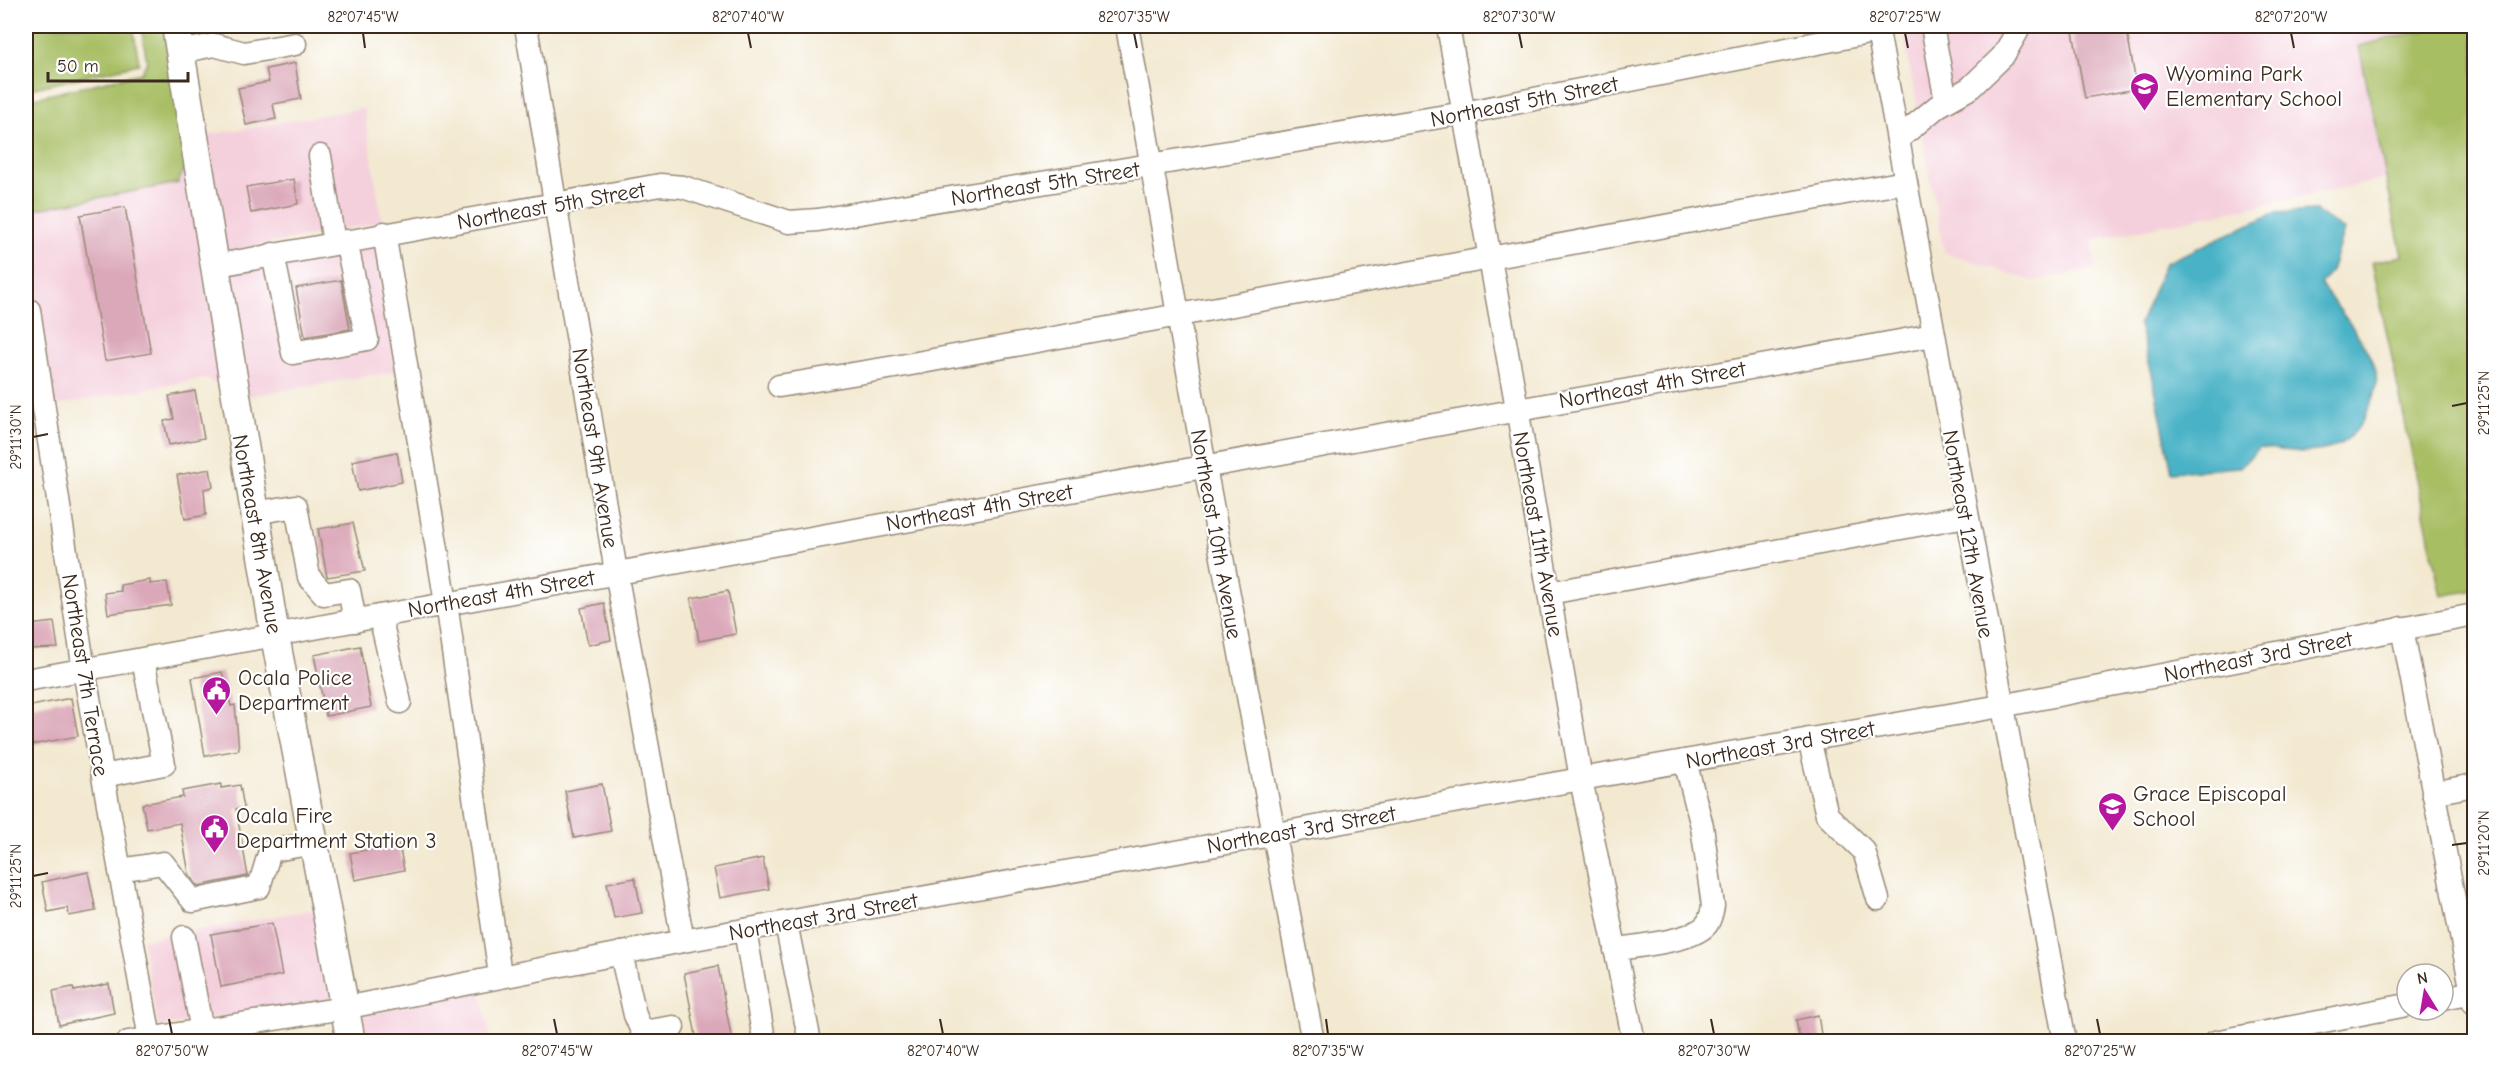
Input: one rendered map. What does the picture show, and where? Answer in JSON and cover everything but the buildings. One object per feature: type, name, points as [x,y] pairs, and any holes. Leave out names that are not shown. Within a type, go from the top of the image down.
[{"type":"main road","name":"Northeast 8th Avenue","points":[[178,39],[213,266],[275,636],[351,1041]]},
{"type":"street","name":"Northeast 9th Avenue","points":[[526,26],[616,572],[683,941]]},
{"type":"street","name":"Northeast 10th Avenue","points":[[1127,26],[1204,467],[1313,1041]]},
{"type":"street","name":"Northeast 11th Avenue","points":[[1448,26],[1581,779],[1634,1041]]},
{"type":"street","points":[[1932,26],[1946,101]]},
{"type":"street","points":[[1898,138],[1946,101],[1970,88],[2003,56],[2017,33],[2016,26]]},
{"type":"street","name":"Northeast 5th Street","points":[[213,266],[384,233],[556,205],[660,185],[683,187],[789,222],[818,220],[1464,113],[1878,28]]},
{"type":"street","name":"Northeast 12th Avenue","points":[[1878,28],[2001,706],[2065,1041]]},
{"type":"street","points":[[178,39],[244,53],[295,44]]},
{"type":"street","points":[[273,254],[292,353],[367,339],[340,242],[320,156]]},
{"type":"street","points":[[779,386],[895,368],[1905,182]]},
{"type":"street","points":[[384,233],[446,603],[500,975]]},
{"type":"street","name":"Northeast 7th Terrace","points":[[29,310],[84,670],[120,870],[139,1040]]},
{"type":"street","name":"Northeast 4th Street","points":[[26,681],[1933,334]]},
{"type":"street","points":[[254,513],[296,506],[309,577],[324,594],[349,591],[355,621]]},
{"type":"street","points":[[1549,593],[1966,516]]},
{"type":"street","name":"Northeast 3rd Street","points":[[139,1040],[344,1008],[500,975],[683,941],[1581,779],[2001,706],[2475,615]]},
{"type":"street","points":[[380,616],[400,702]]},
{"type":"street","points":[[2402,628],[2474,996],[2455,997]]},
{"type":"street","points":[[103,776],[164,764],[143,660]]},
{"type":"street","points":[[1809,739],[1827,815],[1864,851],[1878,899]]},
{"type":"street","points":[[1615,950],[1686,936],[1703,927],[1711,916],[1713,906],[1703,836],[1685,761]]},
{"type":"street","points":[[2433,793],[2475,785]]},
{"type":"street","points":[[120,870],[163,863],[193,901],[259,887],[270,851],[314,843]]},
{"type":"street","points":[[786,923],[810,1041]]},
{"type":"street","points":[[745,930],[764,1039]]},
{"type":"street","points":[[184,937],[202,1031]]},
{"type":"street","points":[[621,953],[640,1029],[649,1031],[673,1027]]},
{"type":"street","points":[[2215,1041],[2395,1007]]},
{"type":"shaded area","name":"Wyomina Park Elementary School","points":[[1902,26],[2440,26],[2359,46],[2386,179],[2092,240],[2096,269],[2032,281],[1944,252]]},
{"type":"shaded area","points":[[364,108],[382,222],[221,253],[202,136]]},
{"type":"shaded area","points":[[187,162],[224,391],[206,378],[53,406],[37,299],[26,300],[26,211],[177,183]]},
{"type":"shaded area","points":[[385,244],[404,370],[244,397],[224,275]]},
{"type":"shaded area","points":[[316,909],[333,999],[158,1027],[142,940]]},
{"type":"shaded area","points":[[481,990],[491,1041],[360,1041],[355,1017]]},
{"type":"green space","points":[[26,26],[133,26],[139,64],[26,90]]},
{"type":"green space","points":[[141,26],[166,26],[187,162],[178,183],[26,211],[26,100],[141,73],[147,62]]},
{"type":"green space","points":[[2440,26],[2474,26],[2474,590],[2441,596],[2372,262],[2402,256],[2359,46]]},
{"type":"water","points":[[2316,211],[2344,230],[2331,271],[2320,284],[2358,335],[2375,369],[2374,392],[2361,423],[2351,436],[2339,445],[2326,450],[2311,452],[2260,447],[2240,467],[2172,472],[2152,374],[2139,325],[2165,263],[2274,213]]},
{"type":"place","name":"Wyomina Park Elementary School","points":[[2145,112]]},
{"type":"place","name":"Ocala Police Department","points":[[217,716]]},
{"type":"place","name":"Grace Episcopal School","points":[[2112,832]]},
{"type":"place","name":"Ocala Fire Department Station 3","points":[[215,854]]}]
